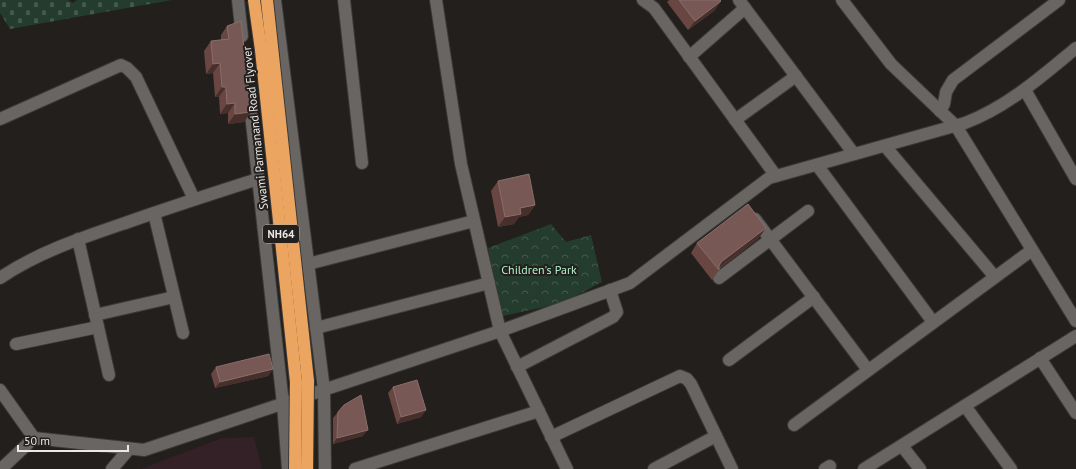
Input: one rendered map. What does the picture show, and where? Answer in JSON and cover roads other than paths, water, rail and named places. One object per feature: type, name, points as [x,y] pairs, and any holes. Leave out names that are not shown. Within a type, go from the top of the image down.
[{"type":"highway","name":"Swami Parmanand Road Flyover","points":[[254,0],[261,50],[296,382],[295,469]]},
{"type":"highway","name":"NH64","points":[[267,0],[308,381],[307,469]]},
{"type":"street","points":[[238,0],[243,47]]},
{"type":"street","points":[[275,0],[324,390],[325,469]]},
{"type":"street","points":[[344,0],[362,163]]},
{"type":"street","points":[[436,0],[461,164],[500,331],[567,469]]},
{"type":"street","points":[[643,0],[658,4],[689,57],[776,176]]},
{"type":"street","points":[[842,0],[891,64],[956,126],[1076,321]]},
{"type":"street","points":[[940,110],[944,104],[946,92],[953,80],[1059,0]]},
{"type":"street","points":[[689,57],[742,4],[854,154]]},
{"type":"street","points":[[0,390],[34,438],[144,450],[500,331],[630,283],[769,178],[956,126],[985,115],[1025,90],[1076,48]]},
{"type":"street","points":[[0,119],[121,65],[127,68],[136,77],[194,199]]},
{"type":"street","points":[[735,120],[796,76]]},
{"type":"street","points":[[248,86],[283,404],[288,469]]},
{"type":"street","points":[[1025,90],[1076,179]]},
{"type":"street","points":[[885,146],[995,277]]},
{"type":"street","points":[[817,165],[933,322]]},
{"type":"street","points":[[0,278],[19,265],[78,239],[194,199],[258,179]]},
{"type":"street","points":[[740,199],[868,370]]},
{"type":"street","points":[[719,278],[769,238],[808,211]]},
{"type":"street","points":[[154,213],[183,333]]},
{"type":"street","points":[[308,264],[474,221]]},
{"type":"street","points":[[78,239],[109,375]]},
{"type":"street","points":[[794,425],[1032,250]]},
{"type":"street","points":[[316,328],[489,283]]},
{"type":"street","points":[[517,367],[613,317],[617,312],[617,308],[610,290]]},
{"type":"street","points":[[16,344],[174,297]]},
{"type":"street","points":[[729,360],[814,297]]},
{"type":"street","points":[[864,469],[1076,336]]},
{"type":"street","points":[[1040,358],[1076,413]]},
{"type":"street","points":[[551,437],[680,376],[687,378],[691,384],[732,469]]},
{"type":"street","points":[[965,406],[1011,469]]},
{"type":"street","points":[[355,469],[539,411]]},
{"type":"street","points":[[654,469],[716,436]]},
{"type":"street","points":[[1,469],[34,438]]},
{"type":"street","points":[[902,446],[920,469]]},
{"type":"street","points":[[112,469],[129,449]]},
{"type":"park label","name":"Children's Park","points":[[539,269]]}]
